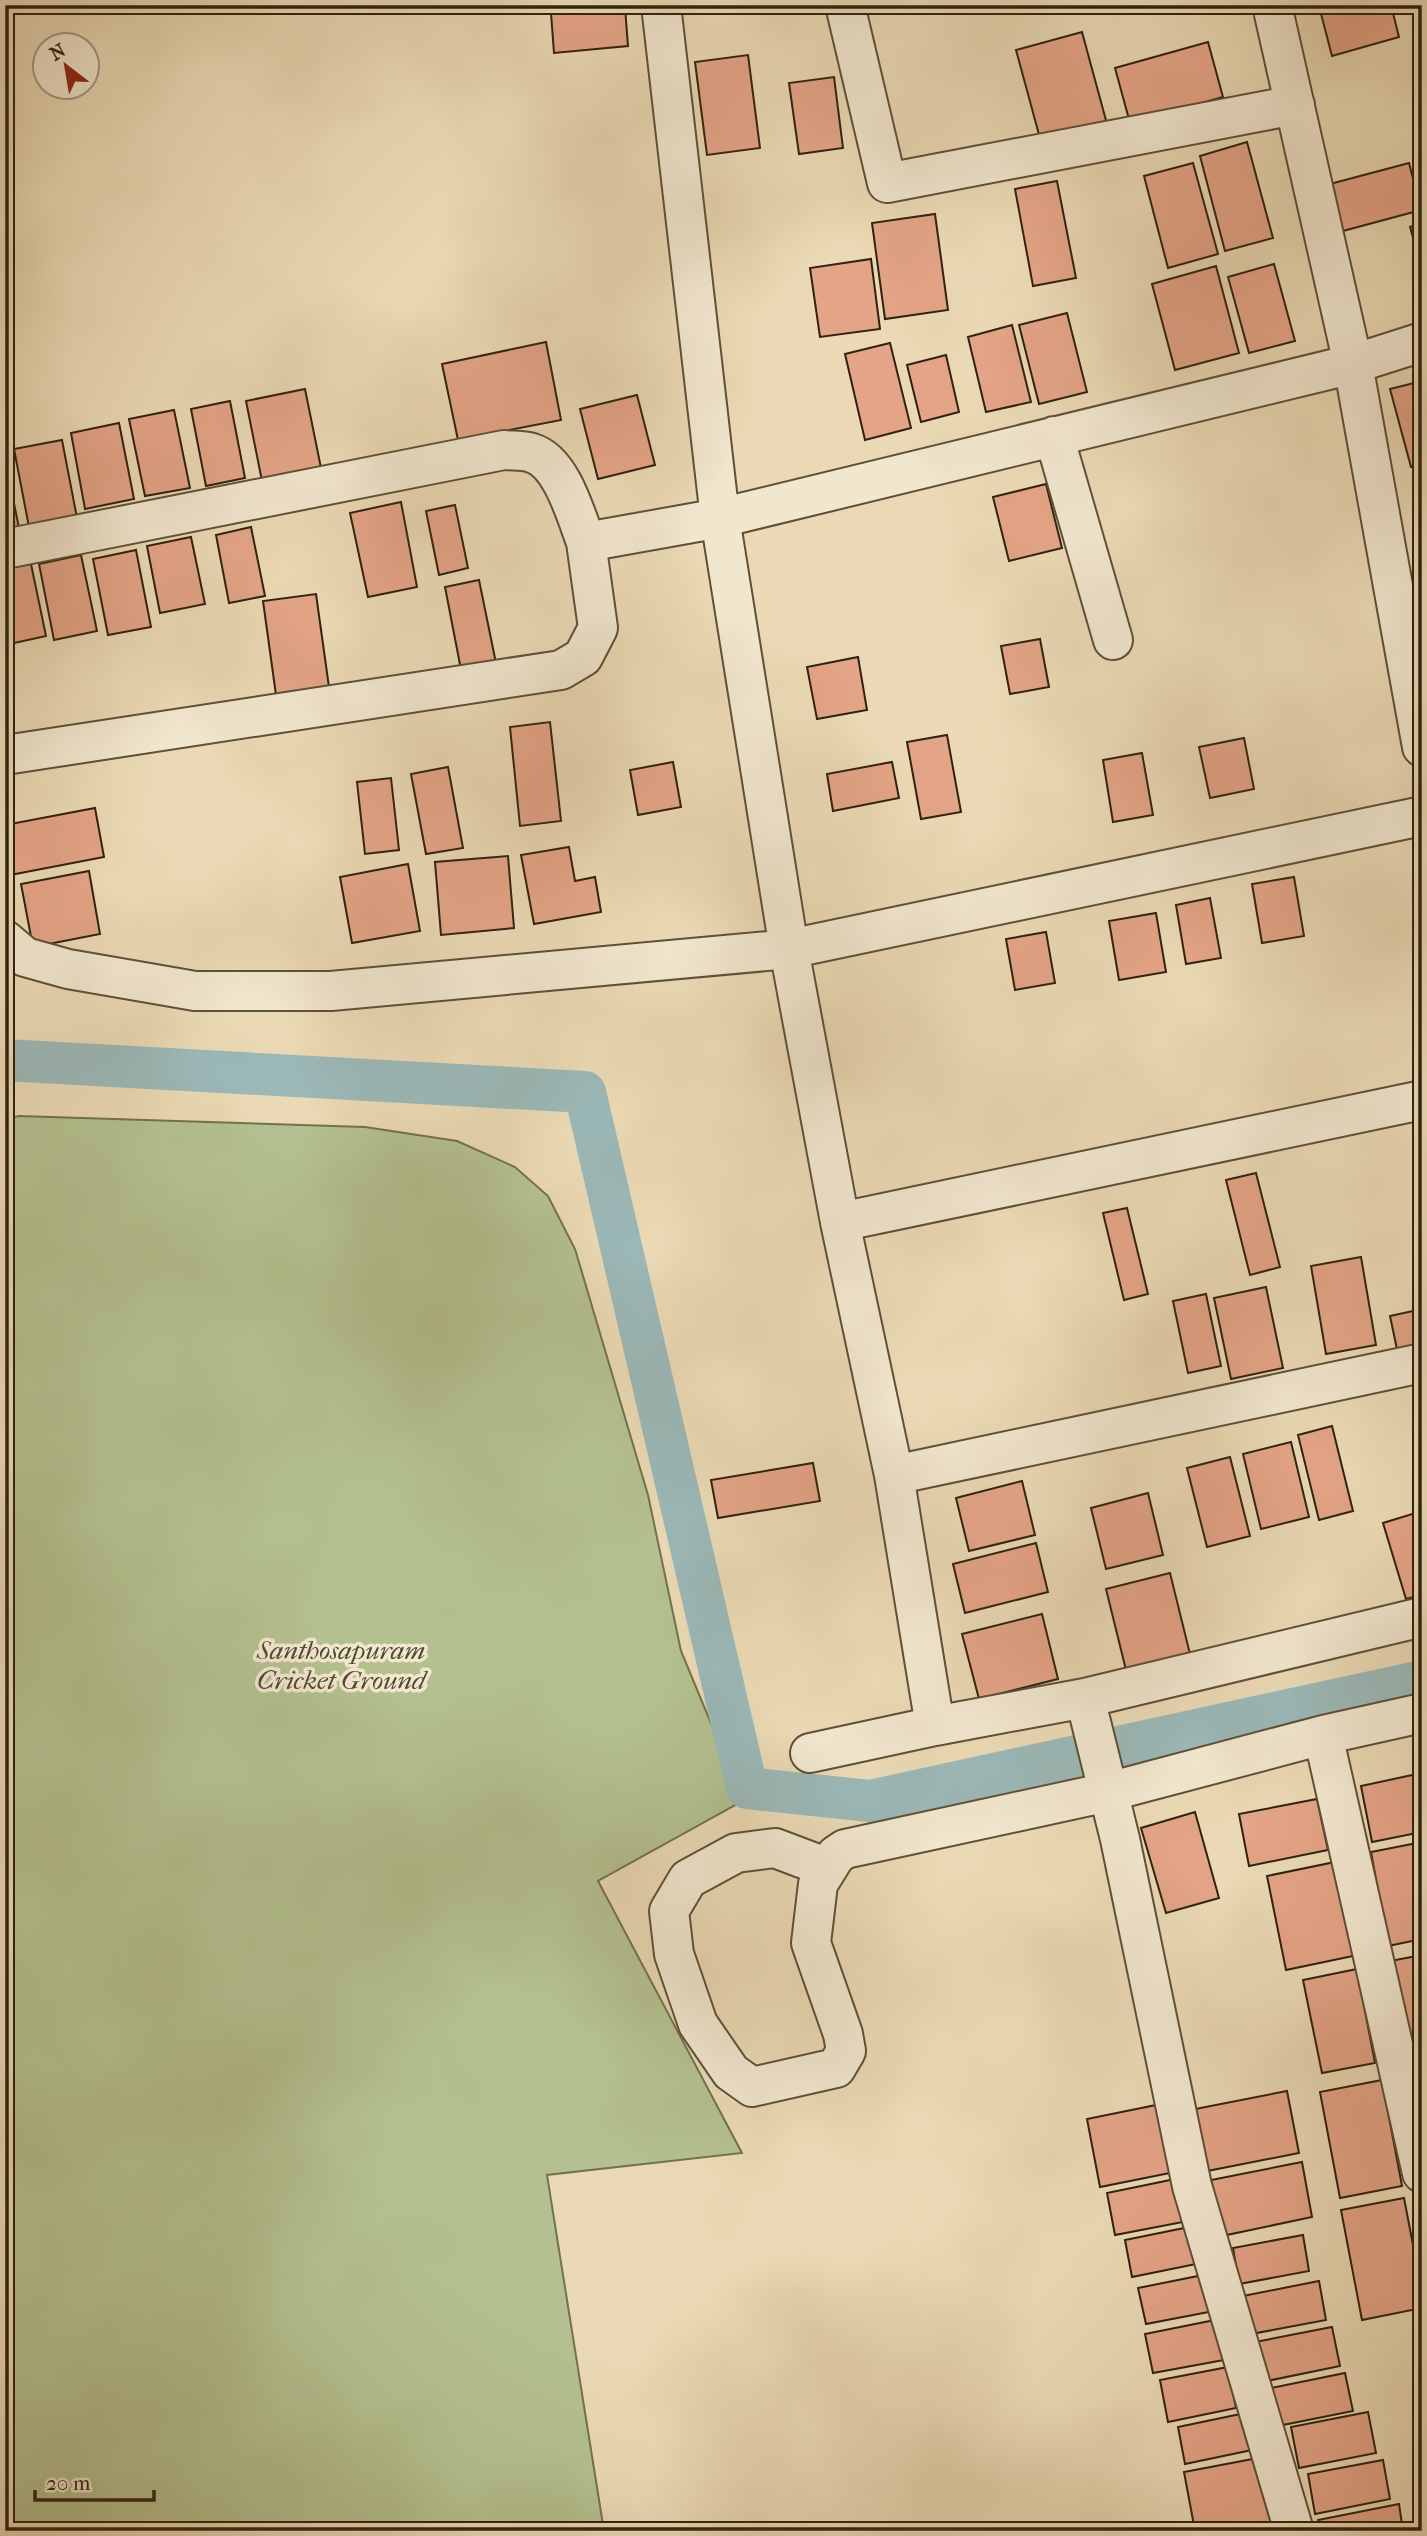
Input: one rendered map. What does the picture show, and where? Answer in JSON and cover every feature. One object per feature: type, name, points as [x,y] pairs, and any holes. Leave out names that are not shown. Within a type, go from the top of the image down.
[{"type":"street","points":[[661,5],[720,518],[789,949],[840,1222],[894,1475],[935,1726]]},
{"type":"street","points":[[845,5],[887,183],[1295,105]]},
{"type":"street","points":[[1272,5],[1353,364],[1422,747]]},
{"type":"street","points":[[586,542],[720,518],[1353,364],[1422,342]]},
{"type":"street","points":[[1054,436],[1113,640]]},
{"type":"street","points":[[5,549],[504,450],[534,453],[550,464],[563,484],[586,542],[597,628],[583,657],[561,670],[5,755]]},
{"type":"street","points":[[5,940],[25,957],[68,969],[195,992],[331,991],[789,949],[1422,816]]},
{"type":"street","points":[[840,1222],[1422,1100]]},
{"type":"street","points":[[894,1475],[1422,1363]]},
{"type":"street","points":[[810,1753],[935,1726],[1086,1703],[1422,1617]]},
{"type":"street","points":[[1086,1703],[1105,1779],[1192,2186],[1294,2531]]},
{"type":"street","points":[[828,1868],[775,1848],[736,1853],[688,1879],[669,1911],[674,1954],[698,2024],[730,2072],[752,2087],[836,2068],[846,2051],[811,1943],[818,1884],[828,1868],[836,1855],[845,1849],[1105,1779],[1422,1713]]},
{"type":"street","points":[[1323,1735],[1422,2173]]},
{"type":"green space","name":"Santhosapuram Cricket Ground","points":[[19,1116],[365,1127],[457,1141],[515,1167],[548,1196],[575,1249],[648,1495],[681,1651],[727,1762],[746,1799],[598,1881],[742,2153],[547,2175],[604,2531],[5,2531],[5,1119]]},
{"type":"building","points":[[1336,5],[1391,5],[1399,37],[1332,56],[1320,10]]},
{"type":"building","points":[[625,7],[628,46],[554,53],[551,13]]},
{"type":"building","points":[[1082,32],[1107,124],[1041,142],[1016,50]]},
{"type":"building","points":[[1208,42],[1223,97],[1130,123],[1115,68]]},
{"type":"building","points":[[748,55],[760,148],[707,155],[695,62]]},
{"type":"building","points":[[834,77],[843,148],[799,154],[789,83]]},
{"type":"building","points":[[1247,142],[1273,238],[1225,251],[1200,156]]},
{"type":"building","points":[[1193,163],[1218,254],[1168,268],[1144,176]]},
{"type":"building","points":[[1409,163],[1421,210],[1343,231],[1330,184]]},
{"type":"building","points":[[1057,181],[1076,278],[1033,286],[1015,189]]},
{"type":"building","points":[[935,214],[948,310],[885,319],[872,223]]},
{"type":"building","points":[[1422,223],[1422,269],[1410,227]]},
{"type":"building","points":[[871,259],[880,329],[820,337],[810,268]]},
{"type":"building","points":[[1274,264],[1295,341],[1249,353],[1228,277]]},
{"type":"building","points":[[1216,266],[1239,353],[1175,370],[1152,284]]},
{"type":"building","points":[[1067,313],[1087,392],[1039,404],[1019,325]]},
{"type":"building","points":[[1012,325],[1031,402],[986,412],[968,337]]},
{"type":"building","points":[[546,342],[561,420],[458,440],[442,364]]},
{"type":"building","points":[[890,343],[911,428],[865,440],[845,354]]},
{"type":"building","points":[[946,355],[959,412],[921,422],[907,365]]},
{"type":"building","points":[[1422,381],[1422,464],[1411,467],[1390,389]]},
{"type":"building","points":[[305,389],[321,468],[262,481],[246,401]]},
{"type":"building","points":[[637,395],[655,465],[598,479],[580,409]]},
{"type":"building","points":[[230,401],[245,478],[206,486],[191,409]]},
{"type":"building","points":[[174,410],[190,488],[145,496],[129,419]]},
{"type":"building","points":[[119,423],[134,499],[85,509],[71,433]]},
{"type":"building","points":[[62,440],[77,518],[29,527],[14,449]]},
{"type":"building","points":[[5,459],[19,528],[5,531]]},
{"type":"building","points":[[1046,484],[1062,548],[1009,561],[993,497]]},
{"type":"building","points":[[401,502],[417,587],[368,597],[350,513]]},
{"type":"building","points":[[455,505],[468,568],[439,575],[426,511]]},
{"type":"building","points":[[251,527],[265,596],[229,603],[216,535]]},
{"type":"building","points":[[191,537],[205,604],[160,613],[147,546]]},
{"type":"building","points":[[136,550],[151,627],[108,635],[93,559]]},
{"type":"building","points":[[81,555],[97,631],[54,640],[39,564]]},
{"type":"building","points":[[31,564],[46,636],[5,645],[5,569]]},
{"type":"building","points":[[479,580],[498,673],[463,680],[445,587]]},
{"type":"building","points":[[316,594],[329,687],[276,695],[263,601]]},
{"type":"building","points":[[1040,639],[1049,687],[1010,694],[1001,646]]},
{"type":"building","points":[[858,657],[867,710],[817,719],[807,667]]},
{"type":"building","points":[[550,722],[561,821],[520,826],[510,727]]},
{"type":"building","points":[[947,735],[961,812],[921,819],[907,742]]},
{"type":"building","points":[[1244,738],[1254,789],[1210,798],[1199,747]]},
{"type":"building","points":[[1142,753],[1153,815],[1113,822],[1103,760]]},
{"type":"building","points":[[673,762],[681,807],[638,815],[630,770]]},
{"type":"building","points":[[892,762],[899,798],[833,811],[827,774]]},
{"type":"building","points":[[448,767],[463,848],[426,854],[411,774]]},
{"type":"building","points":[[391,778],[399,850],[365,854],[357,782]]},
{"type":"building","points":[[95,808],[104,857],[5,876],[5,825]]},
{"type":"building","points":[[569,847],[575,881],[595,877],[601,912],[534,924],[521,855]]},
{"type":"building","points":[[508,856],[514,928],[441,935],[435,862]]},
{"type":"building","points":[[408,864],[420,931],[352,943],[340,877]]},
{"type":"building","points":[[89,871],[100,934],[33,947],[21,884]]},
{"type":"building","points":[[1294,877],[1304,936],[1262,943],[1252,884]]},
{"type":"building","points":[[1210,898],[1221,958],[1186,964],[1176,905]]},
{"type":"building","points":[[1156,913],[1166,972],[1119,980],[1109,921]]},
{"type":"building","points":[[1046,932],[1055,983],[1015,990],[1006,939]]},
{"type":"building","points":[[1256,1173],[1280,1267],[1250,1275],[1226,1180]]},
{"type":"building","points":[[1127,1208],[1148,1294],[1124,1300],[1103,1213]]},
{"type":"building","points":[[1361,1257],[1376,1345],[1326,1354],[1311,1266]]},
{"type":"building","points":[[1266,1287],[1283,1368],[1231,1379],[1214,1298]]},
{"type":"building","points":[[1206,1294],[1221,1366],[1188,1373],[1173,1301]]},
{"type":"building","points":[[1422,1309],[1422,1349],[1398,1354],[1390,1316]]},
{"type":"building","points":[[1332,1426],[1353,1511],[1319,1520],[1298,1435]]},
{"type":"building","points":[[1291,1442],[1309,1517],[1261,1529],[1243,1454]]},
{"type":"building","points":[[1230,1457],[1250,1536],[1207,1547],[1187,1468]]},
{"type":"building","points":[[813,1463],[820,1501],[718,1518],[711,1480]]},
{"type":"building","points":[[1022,1481],[1035,1535],[969,1551],[956,1498]]},
{"type":"building","points":[[1148,1493],[1163,1555],[1106,1569],[1091,1508]]},
{"type":"building","points":[[1422,1511],[1422,1595],[1406,1599],[1383,1523]]},
{"type":"building","points":[[1036,1543],[1048,1592],[965,1613],[953,1564]]},
{"type":"building","points":[[1170,1573],[1190,1654],[1126,1670],[1106,1589]]},
{"type":"building","points":[[1042,1614],[1058,1679],[979,1699],[962,1634]]},
{"type":"building","points":[[1417,1774],[1422,1797],[1422,1832],[1372,1842],[1361,1786]]},
{"type":"building","points":[[1317,1799],[1328,1850],[1249,1866],[1239,1814]]},
{"type":"building","points":[[1195,1812],[1219,1898],[1166,1913],[1141,1828]]},
{"type":"building","points":[[1422,1842],[1422,1939],[1388,1946],[1371,1852]]},
{"type":"building","points":[[1335,1862],[1353,1956],[1286,1970],[1267,1876]]},
{"type":"building","points":[[1422,1955],[1422,2057],[1405,2060],[1385,1962]]},
{"type":"building","points":[[1357,1969],[1375,2063],[1322,2073],[1303,1980]]},
{"type":"building","points":[[1382,2080],[1402,2186],[1340,2198],[1320,2092]]},
{"type":"building","points":[[1287,2091],[1299,2153],[1197,2173],[1185,2111]]},
{"type":"building","points":[[1161,2104],[1175,2172],[1100,2187],[1087,2119]]},
{"type":"building","points":[[1302,2162],[1312,2217],[1222,2236],[1211,2180]]},
{"type":"building","points":[[1180,2178],[1188,2221],[1115,2235],[1107,2193]]},
{"type":"building","points":[[1404,2198],[1422,2292],[1422,2308],[1362,2320],[1341,2210]]},
{"type":"building","points":[[1194,2226],[1201,2263],[1132,2277],[1125,2240]]},
{"type":"building","points":[[1303,2235],[1309,2271],[1239,2284],[1233,2248]]},
{"type":"building","points":[[1208,2274],[1214,2311],[1146,2324],[1138,2288]]},
{"type":"building","points":[[1319,2281],[1326,2320],[1246,2335],[1238,2297]]},
{"type":"building","points":[[1215,2320],[1224,2360],[1153,2373],[1145,2334]]},
{"type":"building","points":[[1332,2327],[1340,2366],[1262,2382],[1255,2342]]},
{"type":"building","points":[[1228,2367],[1236,2408],[1168,2422],[1160,2380]]},
{"type":"building","points":[[1345,2373],[1353,2411],[1278,2426],[1271,2388]]},
{"type":"building","points":[[1250,2412],[1257,2449],[1185,2464],[1178,2427]]},
{"type":"building","points":[[1368,2412],[1376,2453],[1299,2468],[1291,2427]]},
{"type":"building","points":[[1258,2458],[1271,2523],[1235,2531],[1195,2531],[1184,2472]]},
{"type":"building","points":[[1383,2460],[1390,2499],[1315,2514],[1308,2474]]},
{"type":"building","points":[[1399,2504],[1403,2531],[1320,2531],[1318,2520]]},
{"type":"waterway","points":[[5,1060],[585,1092],[747,1788],[870,1801],[1422,1681]]}]
